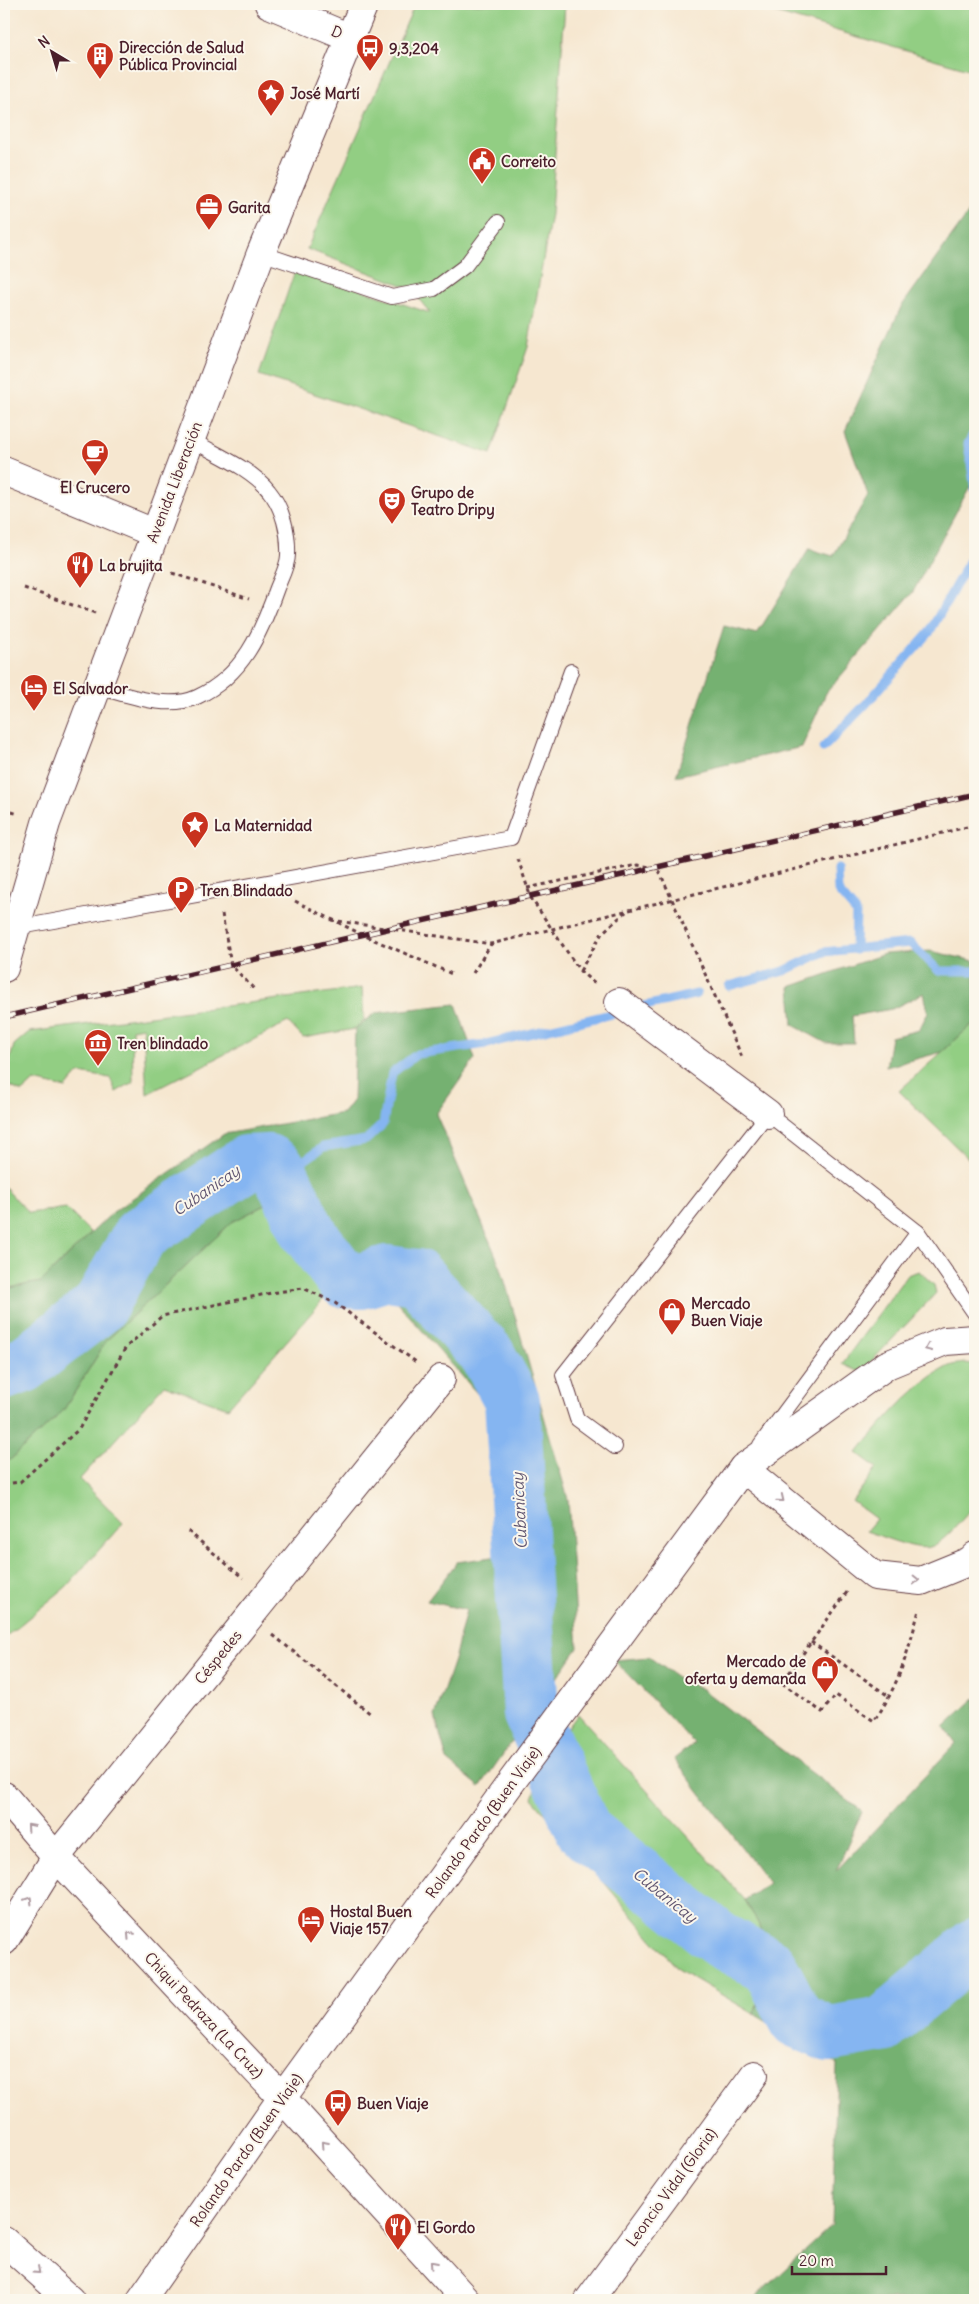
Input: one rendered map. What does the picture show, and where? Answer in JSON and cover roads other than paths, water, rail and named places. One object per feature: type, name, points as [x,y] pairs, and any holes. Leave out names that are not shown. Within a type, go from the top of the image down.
[{"type":"main road","name":"D","points":[[268,4],[350,38]]},
{"type":"main road","name":"Avenida Liberación","points":[[4,968],[46,822],[96,687],[261,253],[364,4]]},
{"type":"main road","points":[[4,471],[154,533]]},
{"type":"main road","points":[[619,1002],[768,1114]]},
{"type":"main road","name":"Rolando Pardo (Buen Viaje)","points":[[141,2300],[282,2098],[512,1781],[743,1468],[887,1365],[945,1341],[975,1339]]},
{"type":"main road","name":"Céspedes","points":[[4,1942],[56,1857],[441,1379]]},
{"type":"main road","points":[[743,1468],[876,1576],[921,1581],[970,1561],[975,1556]]},
{"type":"main road","name":"Chiqui Pedraza (La Cruz)","points":[[4,1796],[56,1857],[282,2098],[466,2300]]},
{"type":"main road","name":"Leoncio Vidal (Gloria)","points":[[588,2300],[754,2075]]},
{"type":"main road","points":[[4,2241],[70,2300]]},
{"type":"lane","points":[[261,253],[392,297],[434,289],[465,266],[498,222]]},
{"type":"lane","points":[[96,687],[161,703],[196,698],[228,677],[257,640],[270,606],[288,556],[284,519],[269,491],[248,473],[190,439]]},
{"type":"lane","points":[[15,928],[511,838],[571,671]]},
{"type":"lane","points":[[615,1447],[578,1418],[563,1375],[768,1114],[918,1232],[975,1314]]},
{"type":"lane","points":[[743,1468],[918,1232]]},
{"type":"waterway","points":[[975,431],[968,444],[975,489]]},
{"type":"waterway","points":[[823,748],[866,704],[929,633],[975,551]]},
{"type":"waterway","points":[[837,869],[838,891],[856,912],[855,950]]},
{"type":"waterway","points":[[729,986],[784,971],[824,952],[910,943],[939,971],[975,971]]},
{"type":"waterway","points":[[636,1008],[697,994]]},
{"type":"waterway","points":[[302,1162],[323,1147],[366,1140],[383,1124],[392,1073],[417,1054],[486,1044],[624,1011]]},
{"type":"waterway","name":"Cubanicay","points":[[4,1372],[24,1365],[99,1307],[140,1235],[247,1163],[268,1162],[278,1168],[308,1232],[344,1280],[361,1281],[387,1273],[417,1277],[487,1354],[512,1400],[531,1714],[584,1831],[720,1940],[769,1966],[797,2020],[829,2034],[883,2025],[975,1946]]},
{"type":"railway","points":[[4,1017],[975,794]]},
{"type":"place","name":"9,3,204","points":[[370,72]]},
{"type":"place","name":"Dirección de Salud Pública Provincial","points":[[100,80]]},
{"type":"place","name":"José Martí","points":[[271,117]]},
{"type":"place","name":"Correito","points":[[482,185]]},
{"type":"place","name":"Garita","points":[[209,231]]},
{"type":"place","name":"El Crucero","points":[[95,477]]},
{"type":"place","name":"Grupo de Teatro Dripy","points":[[392,525]]},
{"type":"place","name":"La brujita","points":[[80,589]]},
{"type":"place","name":"El Salvador","points":[[34,712]]},
{"type":"place","name":"La Maternidad","points":[[195,849]]},
{"type":"place","name":"Tren Blindado","points":[[181,914]]},
{"type":"place","name":"Tren blindado","points":[[98,1067]]},
{"type":"place","name":"Mercado Buen Viaje","points":[[672,1336]]},
{"type":"place","name":"Mercado de oferta y demanda","points":[[825,1694]]},
{"type":"place","name":"Hostal Buen Viaje 157","points":[[311,1944]]},
{"type":"place","name":"Buen Viaje","points":[[338,2127]]},
{"type":"place","name":"El Gordo","points":[[398,2251]]}]
